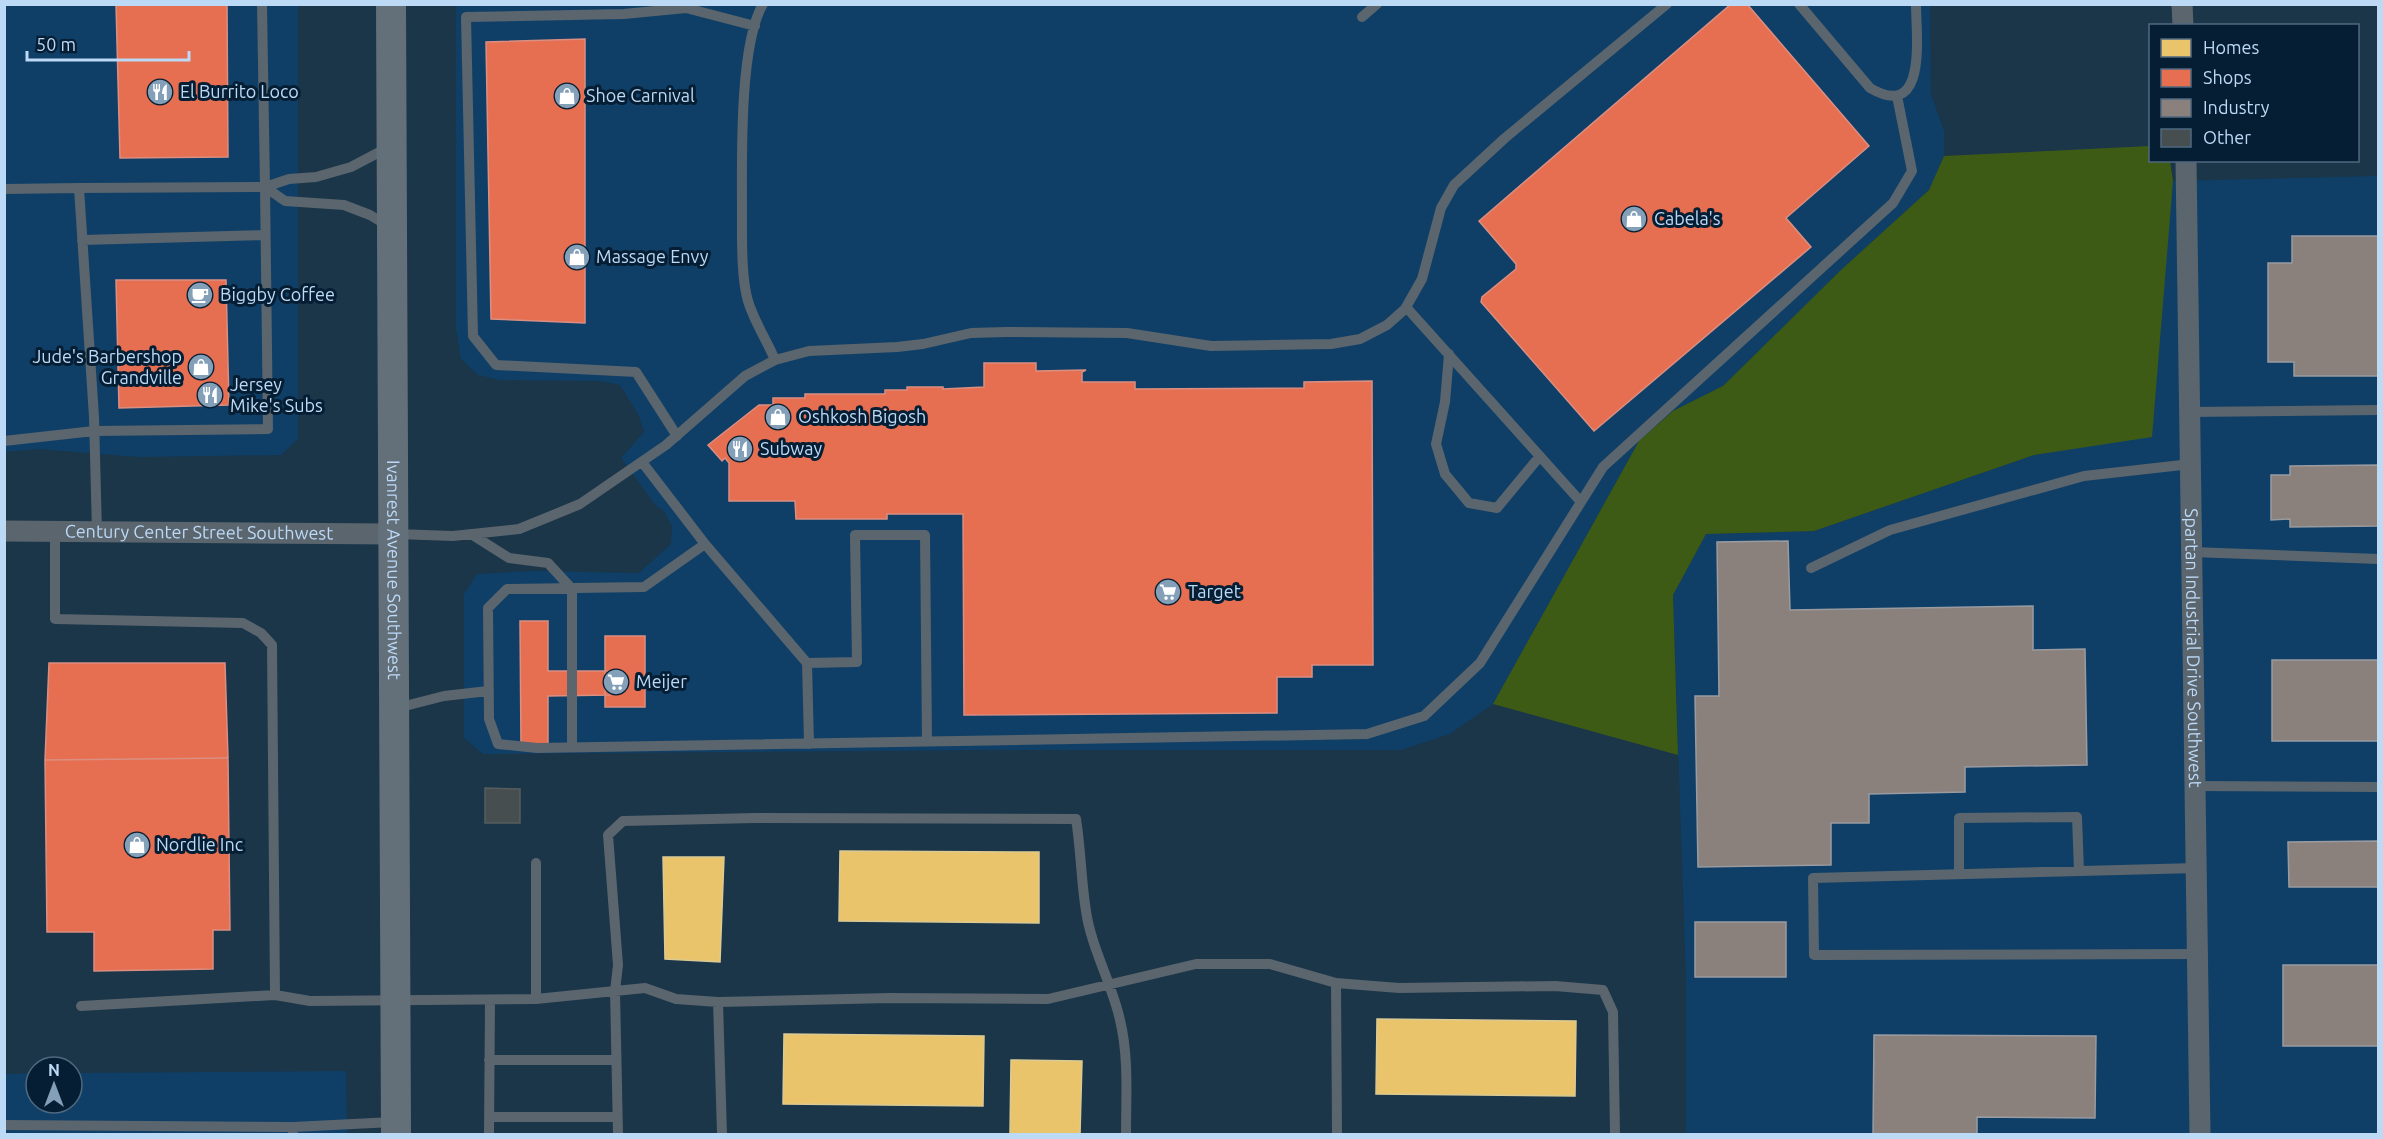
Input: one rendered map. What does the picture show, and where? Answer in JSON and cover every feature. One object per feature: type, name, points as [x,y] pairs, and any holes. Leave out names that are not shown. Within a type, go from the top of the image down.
[{"type":"street","name":"Ivanrest Avenue Southwest","points":[[391,4],[396,1128]]},
{"type":"street","points":[[2182,4],[2183,24]]},
{"type":"street","name":"Spartan Industrial Drive Southwest","points":[[2186,162],[2200,1134]]},
{"type":"street","name":"Century Center Street Southwest","points":[[4,531],[392,534]]},
{"type":"lane","points":[[4,441],[94,431],[268,429],[262,4]]},
{"type":"lane","points":[[763,4],[758,13],[748,58],[743,134],[742,249],[748,301],[775,360]]},
{"type":"lane","points":[[1362,17],[1377,4]]},
{"type":"lane","points":[[392,534],[453,536],[519,529],[580,504],[677,436],[745,376],[775,360],[809,351],[897,347],[924,344],[971,333],[1006,332],[1127,333],[1211,346],[1331,344],[1360,339],[1388,325],[1406,307],[1422,279],[1441,208],[1454,185],[1497,144],[1667,4]]},
{"type":"lane","points":[[1799,4],[1870,88],[1883,95],[1897,96],[1908,90],[1917,69],[1916,4]]},
{"type":"lane","points":[[677,436],[636,372],[496,365],[473,336],[466,17],[624,14],[686,8],[755,26]]},
{"type":"lane","points":[[705,544],[644,587],[507,589],[488,608],[489,719],[498,744],[537,748],[1367,734],[1424,716],[1479,663],[1603,466],[1893,203],[1912,171],[1897,96]]},
{"type":"lane","points":[[4,189],[265,188],[289,179],[316,177],[351,166],[391,146]]},
{"type":"lane","points":[[79,188],[94,431],[97,532]]},
{"type":"lane","points":[[265,188],[285,201],[318,201],[344,205],[391,228]]},
{"type":"lane","points":[[82,240],[265,235]]},
{"type":"lane","points":[[1406,307],[1581,502]]},
{"type":"lane","points":[[1449,354],[1445,402],[1436,444],[1445,474],[1469,503],[1497,508],[1540,456]]},
{"type":"lane","points":[[2190,411],[2379,410]]},
{"type":"lane","points":[[642,462],[705,544],[807,663],[809,744]]},
{"type":"lane","points":[[1811,568],[1890,530],[2084,476],[2191,464]]},
{"type":"lane","points":[[55,531],[55,619],[243,623],[261,633],[272,645],[275,995]]},
{"type":"lane","points":[[471,534],[509,558],[548,563],[572,589],[572,747]]},
{"type":"lane","points":[[807,663],[857,662],[855,535],[925,535],[927,741]]},
{"type":"lane","points":[[2192,552],[2379,559]]},
{"type":"lane","points":[[393,708],[444,696],[488,691]]},
{"type":"lane","points":[[2195,786],[2379,787]]},
{"type":"lane","points":[[1959,874],[1959,818],[2077,817],[2079,871]]},
{"type":"lane","points":[[618,1134],[615,991],[618,965],[608,835],[624,821],[756,818],[1076,819],[1086,912],[1120,1019],[1125,1046],[1126,1134]]},
{"type":"lane","points":[[536,863],[536,999]]},
{"type":"lane","points":[[2197,868],[1813,878],[1814,955],[2198,954]]},
{"type":"lane","points":[[81,1006],[275,995],[310,1001],[536,999],[645,988],[676,999],[718,1002],[889,998],[1048,999],[1196,964],[1270,964],[1336,983],[1399,988],[1555,986],[1603,990],[1613,1011],[1615,1134]]},
{"type":"lane","points":[[1336,983],[1337,1134]]},
{"type":"lane","points":[[489,1134],[490,1000]]},
{"type":"lane","points":[[718,1002],[722,1134]]},
{"type":"lane","points":[[489,1060],[615,1060]]},
{"type":"lane","points":[[489,1117],[617,1117]]},
{"type":"lane","points":[[4,1125],[293,1131],[396,1128]]},
{"type":"shaded area","points":[[475,4],[1930,5],[1931,94],[1944,131],[1944,156],[1929,190],[1841,270],[1723,386],[1673,411],[1639,441],[1493,704],[1450,734],[1401,750],[986,750],[483,754],[464,738],[464,594],[477,574],[534,571],[639,573],[671,544],[672,527],[664,511],[657,507],[621,458],[644,432],[639,416],[620,385],[601,381],[499,380],[478,375],[461,359],[456,329],[456,6]]},
{"type":"shaded area","points":[[5,5],[298,5],[298,439],[281,455],[138,457],[38,449],[5,452]]},
{"type":"shaded area","points":[[2378,176],[2378,1134],[1686,1134],[1686,981],[1673,595],[1706,534],[1814,531],[2034,455],[2147,435],[2173,181]]},
{"type":"shaded area","points":[[346,1071],[347,1134],[5,1134],[4,1074],[24,1073],[24,1115],[84,1115],[84,1073]]},
{"type":"green space","points":[[2149,146],[2149,162],[2170,162],[2173,181],[2152,437],[2034,455],[1814,531],[1706,534],[1673,595],[1678,755],[1493,704],[1639,441],[1673,411],[1723,386],[1841,270],[1929,190],[1944,156]]},
{"type":"building: Homes","points":[[840,851],[1039,852],[1039,923],[839,921]]},
{"type":"building: Homes","points":[[663,857],[724,857],[720,962],[665,959]]},
{"type":"building: Homes","points":[[1377,1019],[1576,1021],[1575,1096],[1376,1094]]},
{"type":"building: Homes","points":[[784,1034],[984,1036],[983,1106],[783,1104]]},
{"type":"building: Homes","points":[[1011,1060],[1082,1061],[1080,1134],[1010,1134]]},
{"type":"building: Shops","points":[[116,4],[227,4],[228,157],[120,158]]},
{"type":"building: Shops","name":"Cabela's","points":[[1731,4],[1747,4],[1869,146],[1786,218],[1811,247],[1594,431],[1481,302],[1482,297],[1516,269],[1516,264],[1479,221]]},
{"type":"building: Shops","points":[[585,39],[585,323],[491,319],[486,42]]},
{"type":"building: Shops","points":[[116,280],[226,280],[229,405],[119,408]]},
{"type":"building: Shops","name":"Target","points":[[984,363],[1036,363],[1036,371],[1086,370],[1082,372],[1082,382],[1135,382],[1135,389],[1304,388],[1304,382],[1372,381],[1373,665],[1312,665],[1312,677],[1277,677],[1277,713],[964,715],[963,514],[887,514],[887,519],[796,519],[795,501],[729,501],[729,463],[725,458],[722,461],[708,445],[759,405],[773,405],[773,398],[805,398],[805,394],[885,394],[885,390],[907,390],[907,387],[943,387],[943,389],[984,387]]},
{"type":"building: Shops","points":[[520,621],[548,621],[548,671],[610,671],[610,695],[548,696],[548,745],[521,745]]},
{"type":"building: Shops","points":[[605,636],[645,636],[645,707],[605,707]]},
{"type":"building: Shops","points":[[49,663],[225,663],[228,758],[45,760]]},
{"type":"building: Shops","name":"Nordlie Inc","points":[[228,758],[230,930],[213,930],[213,969],[94,971],[94,932],[47,932],[45,760]]},
{"type":"building: Industry","points":[[2292,236],[2378,236],[2378,376],[2294,376],[2294,362],[2268,362],[2268,263],[2292,263]]},
{"type":"building: Industry","points":[[2378,465],[2378,526],[2290,527],[2290,519],[2271,520],[2271,475],[2290,475],[2290,466]]},
{"type":"building: Industry","points":[[1788,541],[1790,610],[2033,606],[2033,650],[2085,649],[2087,765],[1965,767],[1965,792],[1869,794],[1869,823],[1831,823],[1831,865],[1698,867],[1695,696],[1719,696],[1717,542]]},
{"type":"building: Industry","points":[[2272,660],[2378,660],[2378,741],[2272,741]]},
{"type":"building: Industry","points":[[2378,841],[2378,887],[2289,887],[2288,842]]},
{"type":"building: Industry","points":[[1695,922],[1786,922],[1786,977],[1695,977]]},
{"type":"building: Industry","points":[[2283,965],[2378,965],[2378,1046],[2283,1046]]},
{"type":"building: Industry","points":[[1874,1035],[2096,1036],[2095,1118],[1977,1117],[1977,1134],[1873,1134]]},
{"type":"building: Other","points":[[485,788],[520,789],[520,823],[485,823]]},
{"type":"place","name":"El Burrito Loco","points":[[160,92]]},
{"type":"place","name":"Shoe Carnival","points":[[567,96]]},
{"type":"place","name":"Cabela's","points":[[1634,219]]},
{"type":"place","name":"Massage Envy","points":[[577,257]]},
{"type":"place","name":"Biggby Coffee","points":[[200,295]]},
{"type":"place","name":"Jude's Barbershop Grandville","points":[[201,367]]},
{"type":"place","name":"Jersey Mike's Subs","points":[[210,395]]},
{"type":"place","name":"Oshkosh Bigosh","points":[[778,417]]},
{"type":"place","name":"Subway","points":[[740,449]]},
{"type":"place","name":"Target","points":[[1168,592]]},
{"type":"place","name":"Meijer","points":[[616,682]]},
{"type":"place","name":"Nordlie Inc","points":[[137,845]]}]
